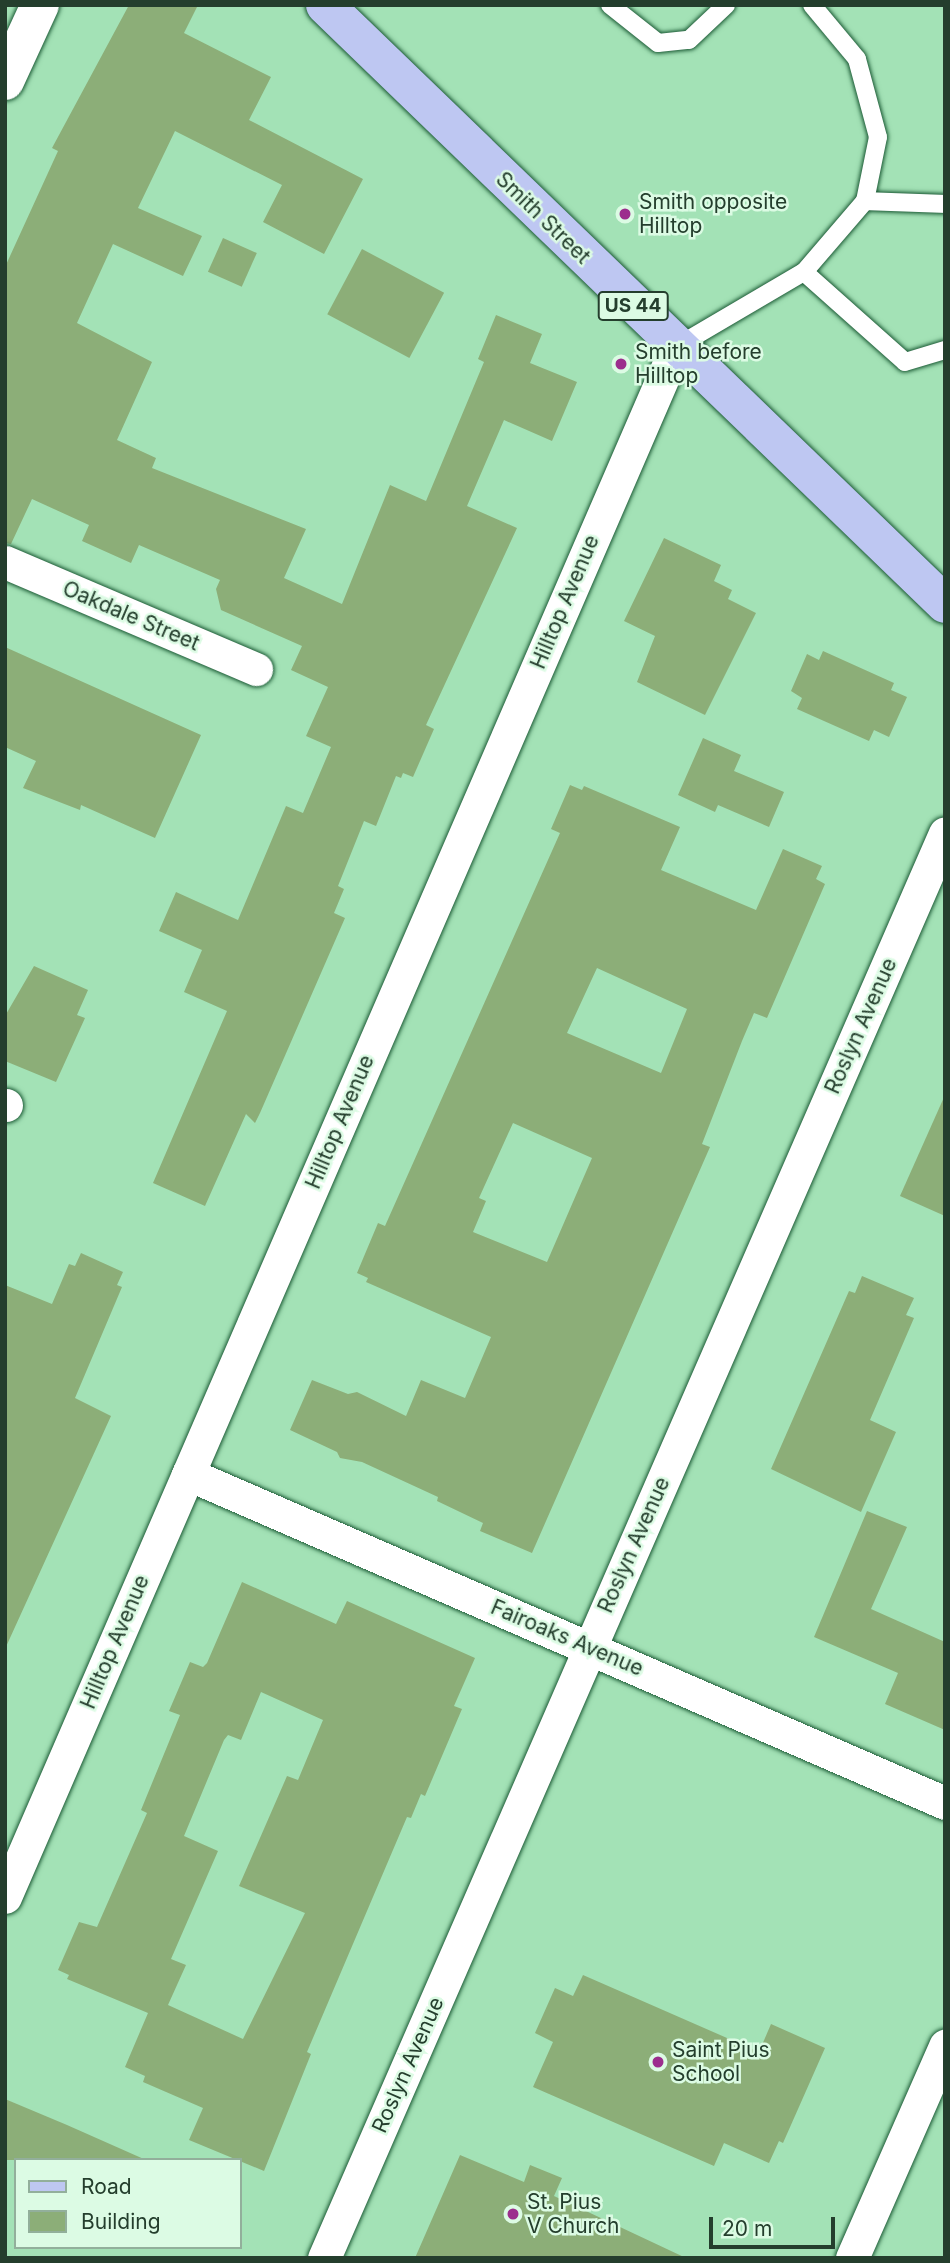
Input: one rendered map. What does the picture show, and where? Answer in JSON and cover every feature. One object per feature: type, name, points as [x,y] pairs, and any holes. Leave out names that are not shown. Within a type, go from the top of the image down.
[{"type":"main road","name":"Smith Street","points":[[325,5],[945,604]]},
{"type":"street","points":[[5,81],[40,5]]},
{"type":"street","name":"Hilltop Avenue","points":[[5,1897],[676,347]]},
{"type":"street","name":"Oakdale Street","points":[[5,562],[257,669]]},
{"type":"street","name":"Roslyn Avenue","points":[[324,2258],[945,833]]},
{"type":"street","name":"Fairoaks Avenue","points":[[188,1474],[945,1803]]},
{"type":"street","points":[[852,2258],[945,2046]]},
{"type":"lane","points":[[610,5],[658,43],[689,40],[726,5]]},
{"type":"lane","points":[[676,347],[804,272],[865,201],[878,137],[857,59],[812,5]]},
{"type":"lane","points":[[865,201],[945,204]]},
{"type":"lane","points":[[804,272],[905,362],[945,350]]},
{"type":"building","points":[[129,5],[198,5],[184,33],[271,77],[249,120],[363,179],[324,254],[263,222],[282,185],[175,131],[138,208],[202,236],[183,276],[113,244],[77,323],[152,362],[117,440],[156,458],[152,468],[306,529],[284,578],[342,604],[390,485],[426,501],[484,362],[478,359],[496,315],[542,334],[530,363],[577,382],[552,441],[504,420],[467,506],[517,528],[426,725],[434,729],[413,777],[403,773],[401,778],[396,776],[376,826],[364,821],[338,886],[344,889],[334,913],[345,918],[260,1113],[255,1123],[246,1114],[205,1206],[153,1183],[227,1011],[184,992],[202,950],[159,931],[176,892],[238,920],[286,806],[303,813],[331,747],[306,736],[328,687],[291,670],[302,646],[221,610],[216,589],[220,580],[139,545],[131,563],[82,541],[89,525],[32,499],[11,544],[5,543],[5,267],[58,151],[52,148]]},
{"type":"building","points":[[223,238],[257,253],[242,287],[208,272]]},
{"type":"building","points":[[362,249],[444,293],[409,358],[327,314]]},
{"type":"building","points":[[664,538],[721,565],[714,581],[732,590],[728,599],[756,613],[705,715],[637,682],[655,636],[624,621]]},
{"type":"building","points":[[5,647],[201,735],[155,838],[81,805],[80,810],[23,788],[36,761],[5,747]]},
{"type":"building","points":[[823,651],[894,683],[891,690],[907,697],[889,737],[874,730],[869,741],[797,709],[802,698],[791,691],[807,654],[819,660]]},
{"type":"building","points":[[703,738],[741,755],[734,771],[784,792],[769,827],[718,805],[715,812],[678,795]]},
{"type":"building","points":[[570,785],[582,790],[584,786],[680,827],[661,870],[756,910],[783,849],[822,866],[816,879],[825,884],[767,1018],[754,1013],[702,1144],[710,1147],[532,1553],[480,1531],[483,1523],[437,1501],[438,1497],[362,1462],[340,1458],[337,1452],[290,1430],[312,1380],[348,1394],[357,1392],[406,1416],[421,1380],[465,1398],[491,1337],[366,1282],[368,1278],[357,1273],[378,1223],[385,1226],[560,833],[551,829]],"holes":[[[597,968],[687,1009],[661,1073],[567,1033]],[[513,1123],[592,1158],[547,1262],[473,1232],[486,1201],[479,1198]]]},
{"type":"building","points":[[34,966],[88,990],[77,1015],[85,1018],[56,1082],[5,1061],[5,1016]]},
{"type":"building","points":[[945,1095],[945,1216],[900,1196]]},
{"type":"building","points":[[81,1253],[123,1272],[117,1285],[122,1287],[75,1398],[111,1416],[5,1649],[5,1285],[52,1304],[69,1264],[75,1266]]},
{"type":"building","points":[[862,1276],[914,1298],[906,1315],[914,1318],[870,1420],[896,1432],[861,1512],[771,1469],[849,1291],[855,1293]]},
{"type":"building","points":[[867,1511],[907,1527],[871,1609],[945,1642],[945,1730],[885,1704],[898,1673],[814,1637]]},
{"type":"building","points":[[242,1582],[336,1624],[347,1601],[475,1658],[454,1706],[462,1709],[425,1796],[421,1794],[411,1818],[407,1817],[307,2052],[311,2054],[264,2171],[242,2162],[242,2158],[233,2158],[189,2140],[203,2108],[143,2082],[145,2076],[125,2067],[148,2013],[67,1979],[69,1975],[58,1970],[79,1922],[97,1927],[147,1813],[141,1810],[180,1715],[169,1711],[190,1662],[203,1667]],"holes":[[[261,1692],[323,1720],[298,1780],[287,1776],[239,1886],[305,1913],[243,2039],[168,2005],[186,1965],[171,1959],[218,1851],[184,1836],[224,1740],[228,1735],[241,1740]]]},
{"type":"building","points":[[583,1975],[759,2052],[771,2024],[825,2048],[783,2143],[779,2141],[769,2163],[724,2143],[714,2166],[533,2087],[553,2042],[535,2033],[555,1988],[573,1996]]},
{"type":"building","points":[[5,2099],[141,2158],[14,2158],[5,2160]]},
{"type":"building","name":"St. Pius V Church","points":[[460,2155],[524,2182],[530,2165],[562,2178],[554,2196],[686,2258],[415,2258]]},
{"type":"place","name":"Smith opposite Hilltop","points":[[625,214]]},
{"type":"place","name":"Smith before Hilltop","points":[[621,364]]},
{"type":"place","name":"Saint Pius School","points":[[658,2062]]},
{"type":"place","name":"St. Pius V Church","points":[[513,2214]]}]
